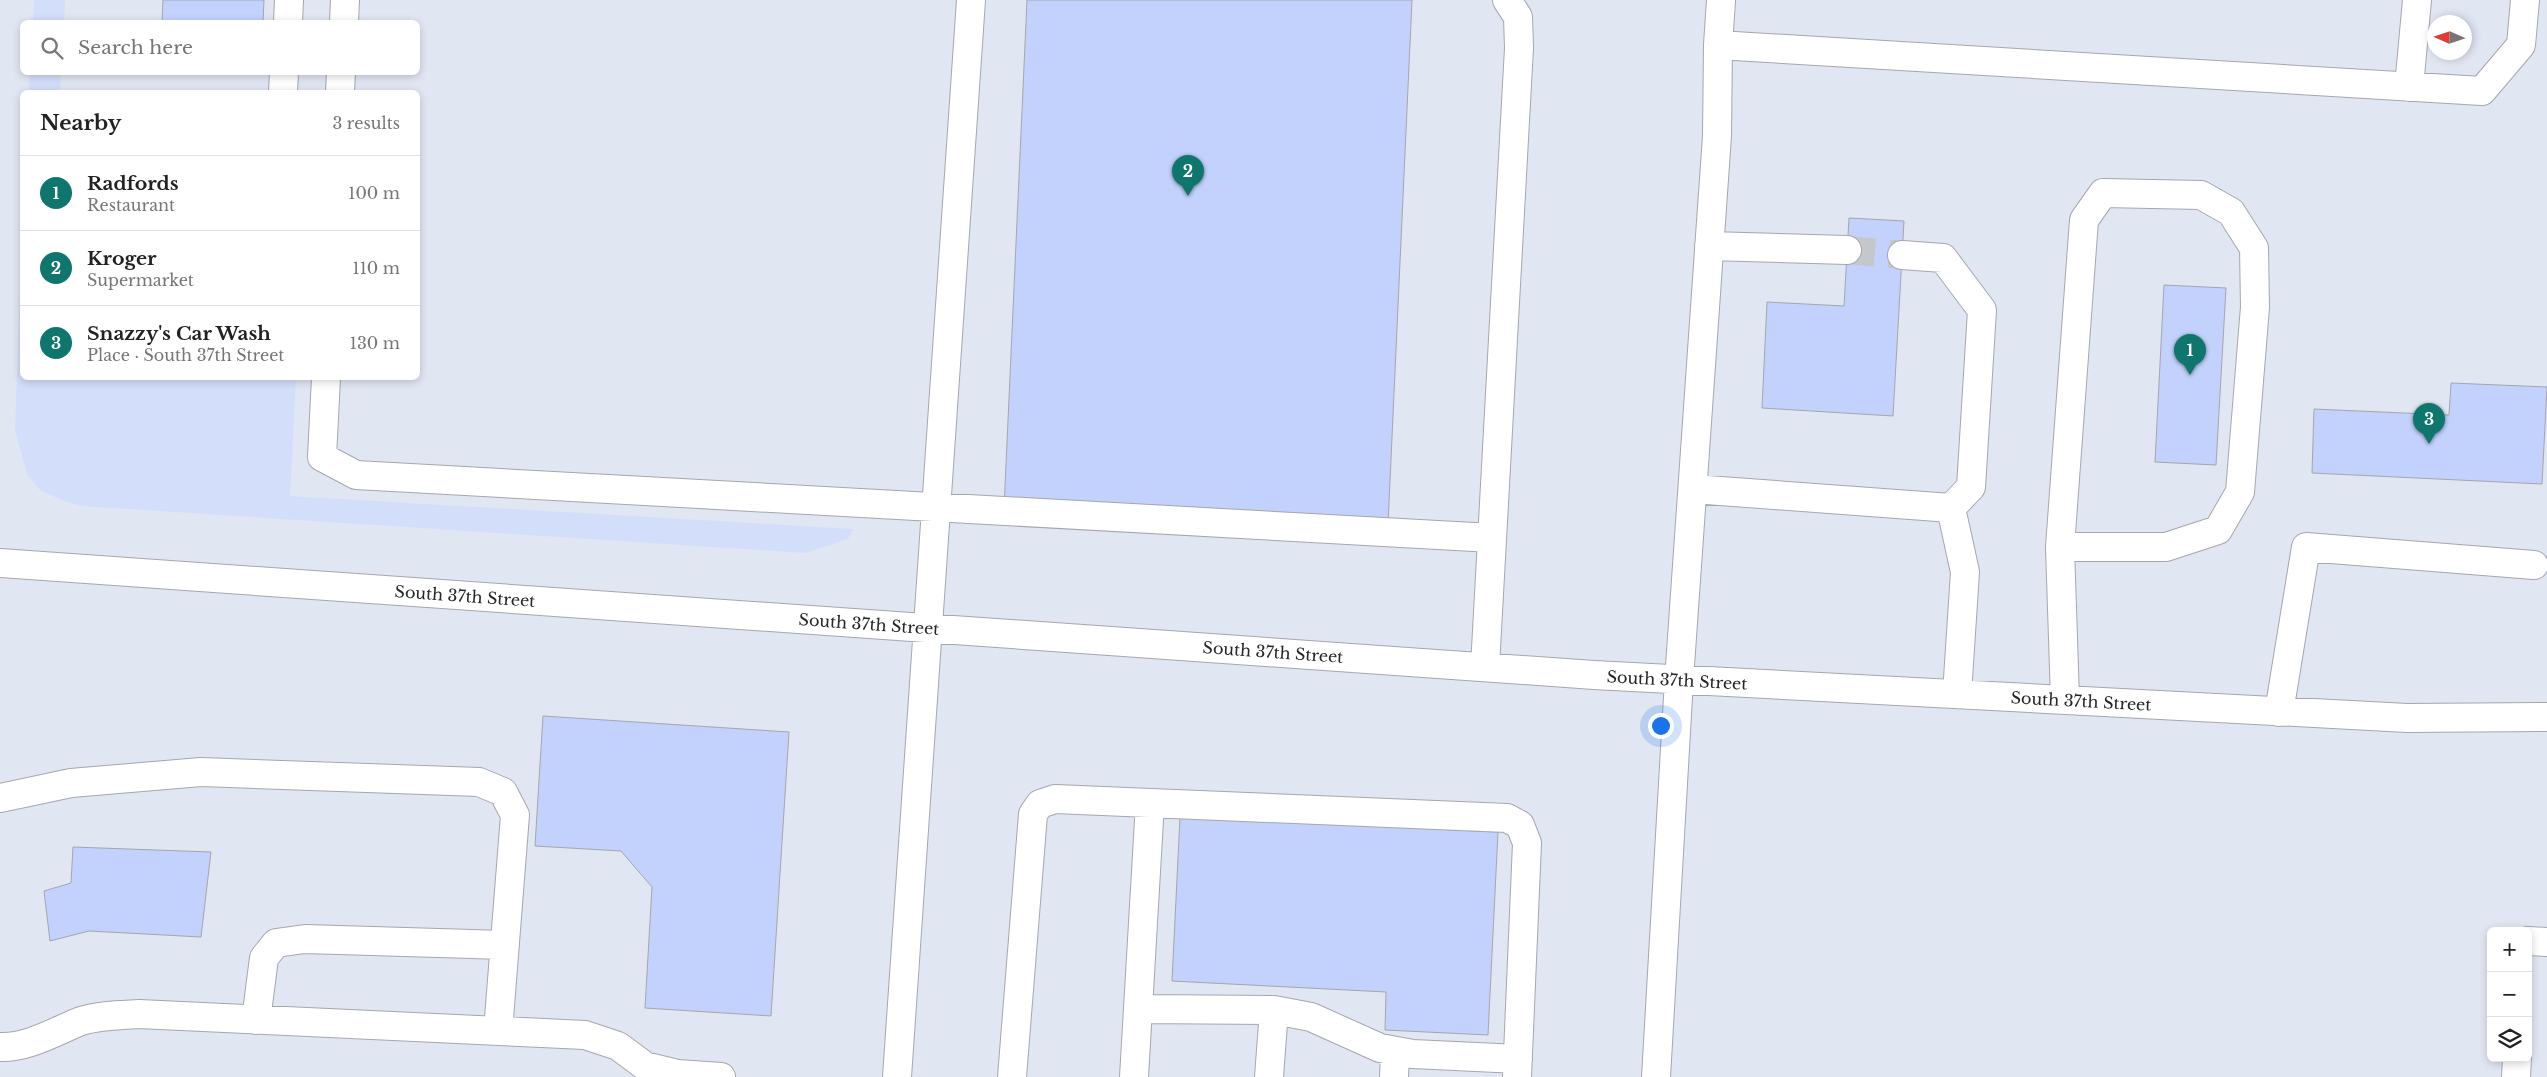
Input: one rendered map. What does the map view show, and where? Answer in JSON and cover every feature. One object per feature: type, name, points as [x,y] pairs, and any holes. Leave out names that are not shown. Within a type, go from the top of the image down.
[{"type":"street","points":[[288,20],[289,0]]},
{"type":"street","points":[[344,20],[345,0]]},
{"type":"street","points":[[897,1077],[926,628],[971,0]]},
{"type":"street","points":[[1485,667],[1519,48],[1518,17],[1507,0]]},
{"type":"street","points":[[1656,1077],[1679,680],[1717,136],[1718,45],[1721,0]]},
{"type":"street","points":[[2409,87],[2417,0]]},
{"type":"street","points":[[1718,45],[2482,92],[2521,45],[2525,0]]},
{"type":"street","points":[[283,90],[284,75]]},
{"type":"street","points":[[340,90],[341,75]]},
{"type":"street","points":[[2060,548],[2166,547],[2218,530],[2240,492],[2255,307],[2254,248],[2231,212],[2200,195],[2103,193],[2084,220],[2060,548],[2065,700]]},
{"type":"street","points":[[1709,246],[1847,250]]},
{"type":"street","points":[[1902,255],[1943,258],[1982,310],[1971,486],[1951,508]]},
{"type":"street","points":[[326,380],[322,458],[356,475],[1492,538]]},
{"type":"street","points":[[1693,489],[1951,508]]},
{"type":"street","points":[[1951,508],[1965,572],[1957,694]]},
{"type":"street","points":[[2279,712],[2306,547],[2534,565]]},
{"type":"street","name":"South 37th Street","points":[[0,563],[1679,680],[2407,718],[2547,717]]},
{"type":"street","points":[[0,798],[71,784],[201,772],[479,782],[503,792],[515,815],[498,1031]]},
{"type":"street","points":[[1012,1077],[1033,814],[1040,804],[1055,799],[1507,818],[1520,825],[1527,843],[1518,1068],[1413,1054],[1395,1064],[1380,1048],[1311,1017],[1274,1010],[1138,1009]]},
{"type":"street","points":[[1134,1077],[1150,803]]},
{"type":"street","points":[[256,1020],[264,958],[276,943],[305,939],[505,945]]},
{"type":"street","points":[[2532,941],[2547,942]]},
{"type":"street","points":[[1269,1077],[1274,1010]]},
{"type":"street","points":[[0,1047],[44,1037],[83,1021],[108,1015],[139,1014],[585,1035],[618,1046],[645,1066],[678,1074],[721,1077]]},
{"type":"street","points":[[2516,1077],[2517,1062]]},
{"type":"shaded area","points":[[0,0],[2547,0],[2547,1077],[0,1077]]},
{"type":"shaded area","points":[[34,0],[65,0],[64,20],[33,20]]},
{"type":"shaded area","points":[[30,75],[61,75],[60,90],[29,90]]},
{"type":"shaded area","points":[[20,284],[20,380],[296,380],[290,496],[853,529],[848,539],[805,553],[82,506],[64,501],[40,490],[27,474],[15,431]]},
{"type":"building","points":[[163,0],[264,0],[263,20],[162,20]]},
{"type":"building","points":[[1027,0],[1412,0],[1388,525],[1004,509]]},
{"type":"building","points":[[1849,218],[1904,221],[1893,416],[1762,408],[1767,302],[1844,306]]},
{"type":"building","points":[[2164,285],[2226,288],[2216,465],[2155,462]]},
{"type":"building","points":[[2451,383],[2547,387],[2542,484],[2312,473],[2314,409],[2449,415]]},
{"type":"building","points":[[543,716],[789,732],[771,1016],[645,1008],[652,887],[621,851],[535,846]]},
{"type":"building","points":[[1180,817],[1498,832],[1488,1035],[1385,1030],[1386,992],[1172,981]]},
{"type":"building","points":[[73,847],[211,852],[201,937],[89,931],[50,941],[44,891],[71,883]]},
{"type":"tunnel","points":[[1847,250],[1902,255]]},
{"type":"place","name":"Kroger","points":[[1188,196]]},
{"type":"place","name":"Radfords","points":[[2190,375]]},
{"type":"place","name":"Snazzy's Car Wash","points":[[2429,444]]}]
